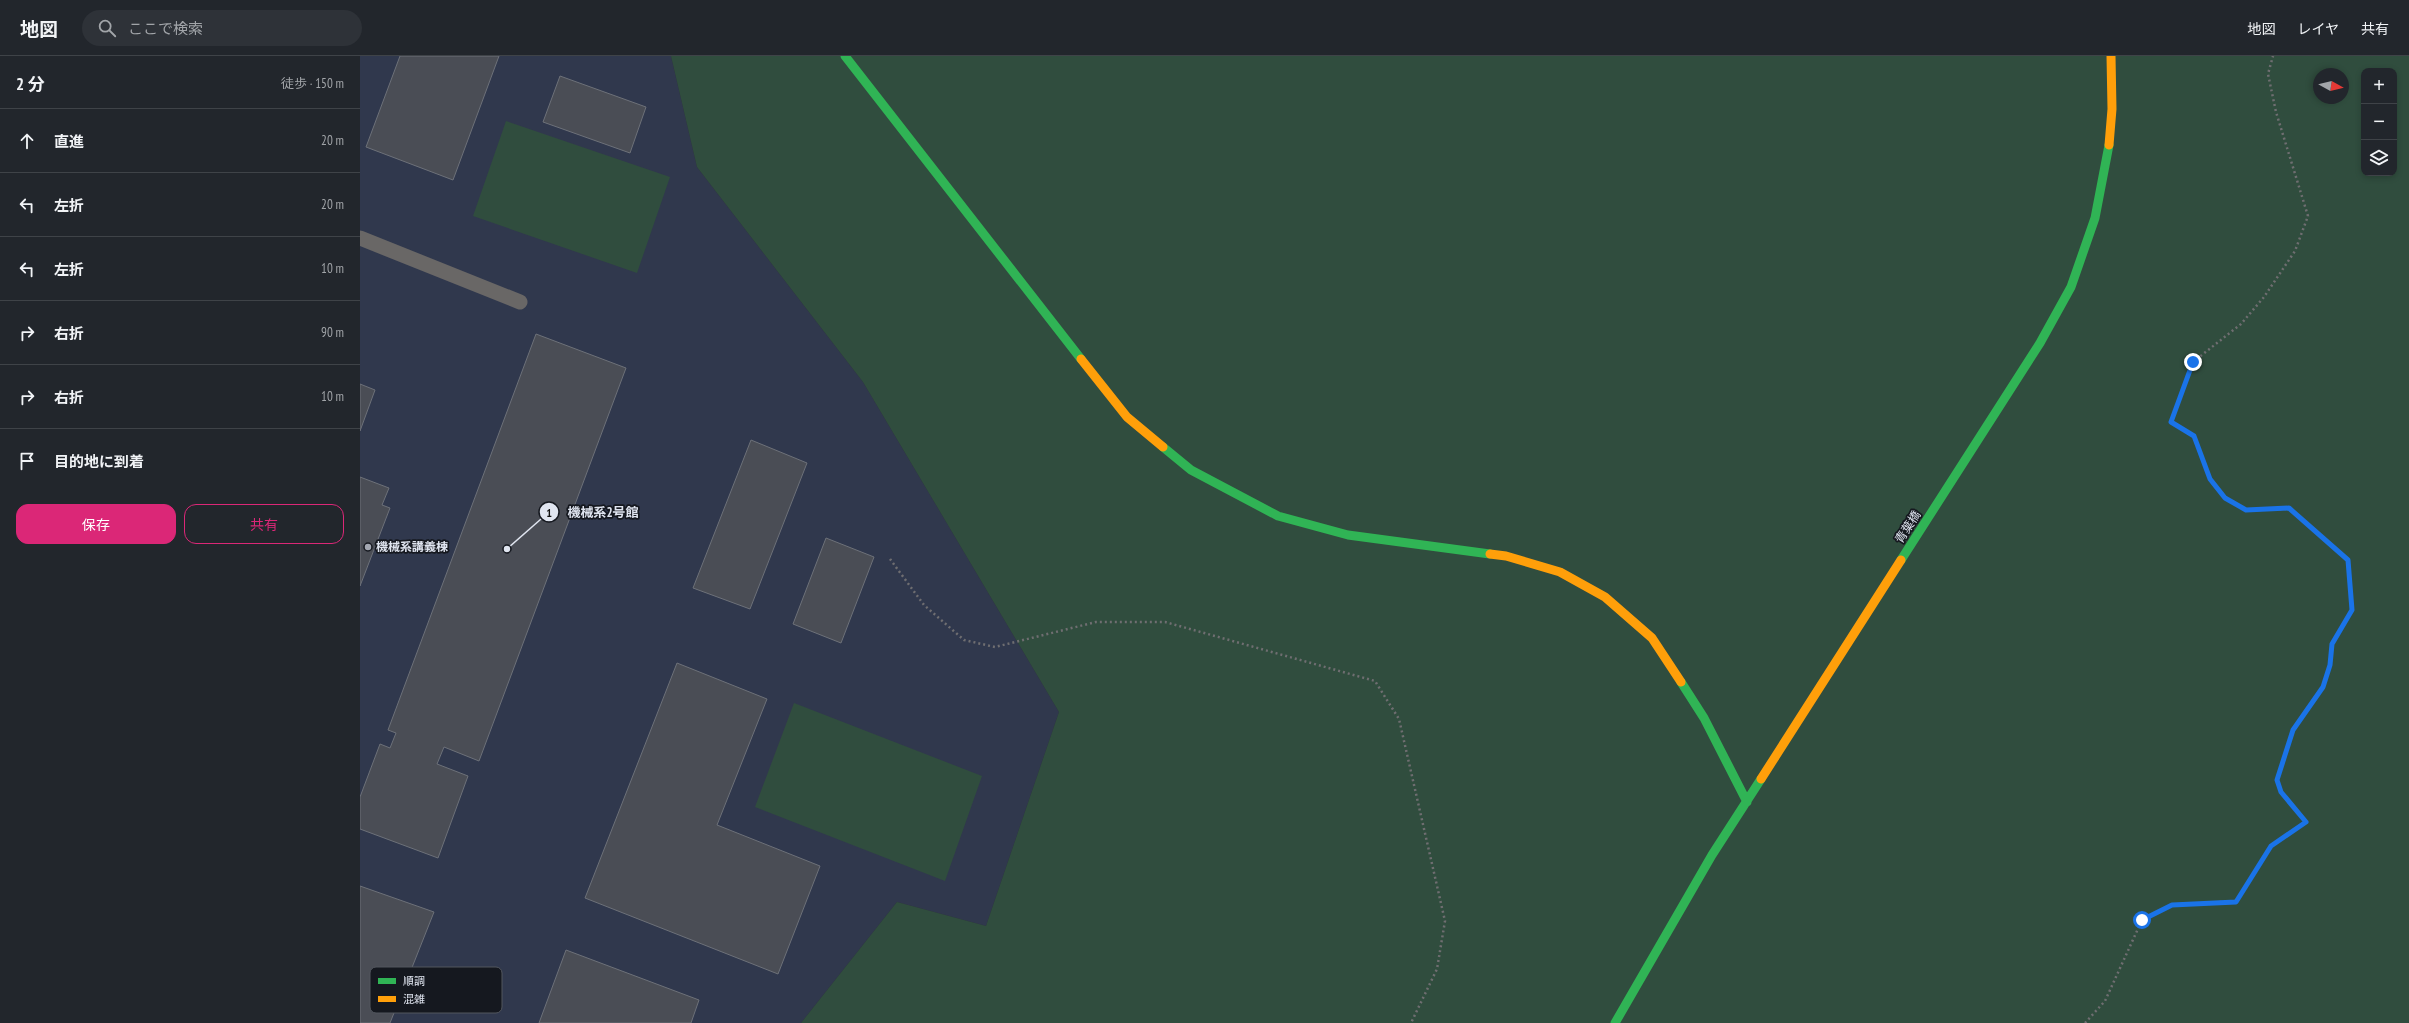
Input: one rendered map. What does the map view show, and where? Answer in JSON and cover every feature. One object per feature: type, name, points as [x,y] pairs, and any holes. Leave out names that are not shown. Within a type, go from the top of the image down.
[{"type":"street","points":[[845,56],[889,115],[1127,417],[1191,470],[1278,516],[1348,535],[1506,556],[1560,572],[1605,597],[1652,638],[1704,718],[1747,802]]},
{"type":"street","name":"青葉橋","points":[[1615,1023],[1712,855],[2040,343],[2079,269],[2092,230],[2110,130],[2113,81],[2111,56]]},
{"type":"lane","points":[[360,238],[520,302]]},
{"type":"path","points":[[2084,1023],[2105,1001],[2142,920],[2172,905],[2236,902],[2271,846],[2306,822],[2281,792],[2277,780],[2293,730],[2323,687],[2330,665],[2332,644],[2352,610],[2348,560],[2289,508],[2246,510],[2225,498],[2210,479],[2194,436],[2171,422],[2193,362],[2240,324],[2264,297],[2295,251],[2308,216],[2276,112],[2268,74],[2273,56]]},
{"type":"path","points":[[890,559],[924,605],[964,640],[995,647],[1096,622],[1165,622],[1375,681],[1399,719],[1445,921],[1437,969],[1411,1023]]},
{"type":"shaded area","points":[[360,56],[671,56],[697,167],[863,382],[1059,712],[986,926],[897,902],[801,1023],[360,1023]]},
{"type":"green space","points":[[671,56],[2409,56],[2409,1023],[801,1023],[897,902],[986,926],[1059,712],[863,382],[697,167]]},
{"type":"green space","points":[[506,121],[670,177],[637,273],[473,216]]},
{"type":"green space","points":[[794,703],[982,776],[945,881],[755,807]]},
{"type":"building","points":[[400,56],[499,56],[453,180],[366,147]]},
{"type":"building","points":[[560,76],[646,107],[630,153],[543,122]]},
{"type":"building","points":[[536,334],[626,368],[479,761],[444,747],[437,764],[468,776],[438,858],[360,829],[360,797],[380,744],[390,748],[396,733],[388,730]]},
{"type":"building","points":[[360,384],[375,390],[360,431]]},
{"type":"building","points":[[751,440],[807,463],[750,609],[693,588]]},
{"type":"building","name":"機械系講義棟","points":[[360,477],[389,488],[382,505],[390,508],[360,586]]},
{"type":"building","points":[[826,538],[874,557],[841,643],[793,624]]},
{"type":"building","points":[[677,663],[767,699],[717,825],[820,866],[778,974],[585,898]]},
{"type":"building","points":[[360,886],[434,912],[412,967],[370,967],[370,1013],[394,1013],[390,1023],[360,1023]]},
{"type":"building","points":[[566,950],[699,1000],[691,1023],[539,1023]]},
{"type":"traffic: fast","points":[[845,56],[1081,359]]},
{"type":"traffic: fast","points":[[1901,560],[2040,343],[2071,287],[2095,218],[2109,145]]},
{"type":"traffic: fast","points":[[1163,447],[1191,470],[1278,516],[1348,535],[1490,554]]},
{"type":"traffic: fast","points":[[1681,682],[1704,718],[1747,802]]},
{"type":"traffic: fast","points":[[1615,1023],[1712,855],[1761,779]]},
{"type":"traffic: slow","points":[[2109,145],[2112,109],[2111,56]]},
{"type":"traffic: slow","points":[[1081,359],[1127,417],[1163,447]]},
{"type":"traffic: slow","points":[[1490,554],[1506,556],[1560,572],[1605,597],[1652,638],[1681,682]]},
{"type":"traffic: slow","points":[[1761,779],[1901,560]]},
{"type":"place","name":"機械系講義棟","points":[[368,547]]},
{"type":"place","name":"機械系2号館","points":[[507,549]]},
{"type":"route","points":[[2142,920],[2172,905],[2236,902],[2271,846],[2306,822],[2281,792],[2277,780],[2293,730],[2323,687],[2330,665],[2332,644],[2352,610],[2348,560],[2289,508],[2246,510],[2225,498],[2210,479],[2194,436],[2171,422],[2183,385],[2193,362]]}]
